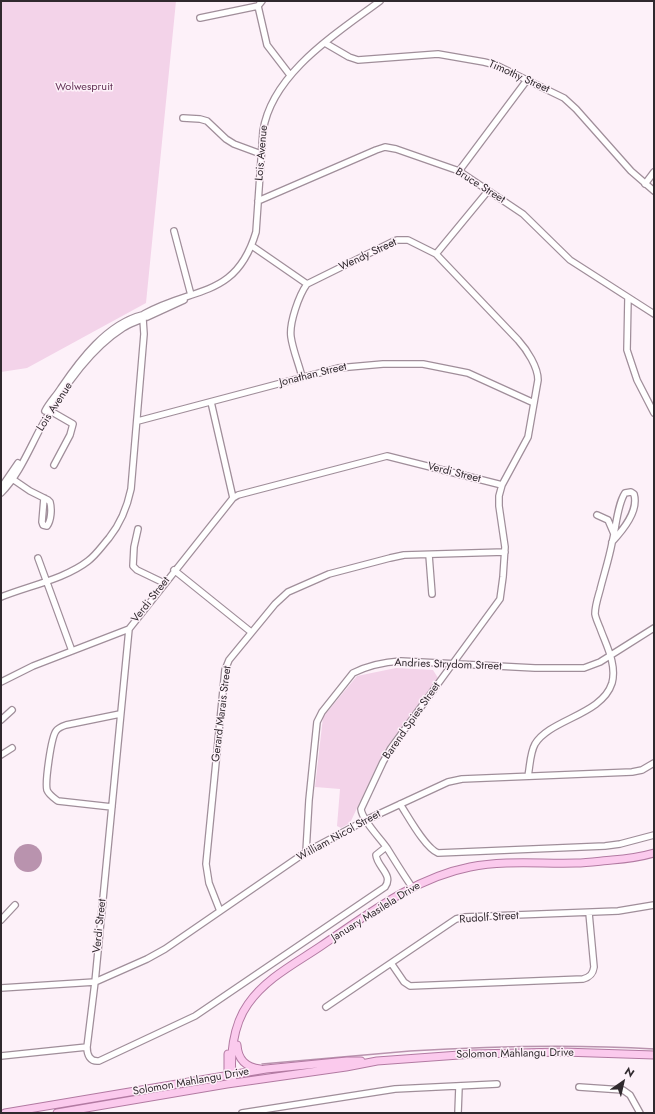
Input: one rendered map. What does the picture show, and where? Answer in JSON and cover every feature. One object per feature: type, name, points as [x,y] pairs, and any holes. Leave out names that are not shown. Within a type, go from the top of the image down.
[{"type":"main road","name":"January Masilela Drive","points":[[231,1079],[227,1064],[231,1034],[238,1014],[252,994],[263,983],[273,978],[412,887],[448,872],[471,867],[525,863],[577,863],[635,858],[654,853]]},
{"type":"main road","name":"January Masilela Drive","points":[[231,1079],[236,1031],[243,1012],[247,1004],[254,996],[273,978]]},
{"type":"main road","points":[[236,1031],[238,1055],[251,1067],[266,1069]]},
{"type":"main road","name":"Solomon Mahlangu Drive","points":[[57,1113],[231,1079],[266,1069],[347,1061],[377,1061],[473,1054],[563,1052],[654,1055]]},
{"type":"main road","name":"Solomon Mahlangu Drive","points":[[5,1113],[231,1079],[346,1067],[377,1061]]},
{"type":"street","name":"Lois Avenue","points":[[1,493],[11,478],[48,409],[94,352],[120,331],[144,317],[178,303],[190,295],[217,286],[227,280],[244,261],[252,246],[256,232],[263,131],[266,116],[274,100],[290,75],[308,57],[380,1]]},
{"type":"street","points":[[200,18],[260,4],[267,45],[290,75]]},
{"type":"street","name":"Timothy Street","points":[[325,43],[358,60],[433,54],[490,63],[564,98],[576,109],[631,171],[654,191]]},
{"type":"street","points":[[459,171],[527,80]]},
{"type":"street","points":[[183,118],[207,121],[226,139],[234,144],[261,154]]},
{"type":"street","name":"Bruce Street","points":[[258,201],[376,150],[385,148],[396,149],[459,171],[523,214],[570,260],[654,314]]},
{"type":"street","points":[[645,184],[654,172]]},
{"type":"street","points":[[436,254],[488,191]]},
{"type":"street","points":[[174,230],[190,295]]},
{"type":"street","name":"Wendy Street","points":[[307,284],[397,240],[408,240],[436,254],[522,344],[537,372],[538,380],[534,403]]},
{"type":"street","points":[[252,246],[307,284],[298,303],[291,329],[291,337],[302,377]]},
{"type":"street","points":[[628,298],[627,350],[636,380],[654,413]]},
{"type":"street","points":[[1,597],[46,581],[87,562],[102,546],[125,512],[131,489],[138,421],[144,317]]},
{"type":"street","name":"Jonathan Street","points":[[138,421],[302,377],[353,366],[383,364],[422,364],[468,373],[534,403]]},
{"type":"street","points":[[211,402],[233,498]]},
{"type":"street","name":"Barend Spies Street","points":[[366,820],[361,812],[362,806],[386,756],[500,599],[505,542],[499,501],[502,485],[527,440],[534,403]]},
{"type":"street","points":[[48,409],[72,423],[73,426],[70,435],[54,465]]},
{"type":"street","name":"Verdi Street","points":[[87,1047],[112,806],[128,629],[233,498],[238,495],[387,456],[502,485]]},
{"type":"street","name":"Lois Avenue","points":[[1,488],[11,478]]},
{"type":"street","points":[[11,478],[44,498]]},
{"type":"street","points":[[528,776],[531,757],[535,745],[539,739],[544,734],[598,702],[608,693],[611,685],[614,672],[595,612],[622,497],[626,492],[631,492],[634,494],[635,499],[630,520],[612,542]]},
{"type":"street","points":[[597,515],[608,520],[614,534]]},
{"type":"street","points":[[138,529],[134,546],[133,566],[137,570],[164,583]]},
{"type":"street","name":"Gerard Marais Street","points":[[220,911],[209,883],[206,864],[225,670],[229,660],[251,632],[278,600],[288,592],[329,574],[404,555],[505,552]]},
{"type":"street","points":[[429,555],[432,594]]},
{"type":"street","points":[[38,558],[72,651]]},
{"type":"street","points":[[174,570],[251,632]]},
{"type":"street","name":"Andries Strydom Street","points":[[306,852],[309,800],[317,722],[322,712],[350,677],[359,670],[396,662],[535,668],[584,668],[594,665],[610,656],[654,628]]},
{"type":"street","points":[[1,682],[33,666],[128,629]]},
{"type":"street","points":[[1,720],[12,710]]},
{"type":"street","points":[[112,806],[58,800],[48,792],[47,784],[52,740],[55,732],[66,725],[120,714]]},
{"type":"street","points":[[1,755],[12,748]]},
{"type":"street","name":"William Nicol Street","points":[[1,988],[94,982],[127,968],[160,952],[306,852],[366,820],[448,782],[455,780],[528,776],[632,772],[642,770],[654,763]]},
{"type":"street","points":[[400,804],[427,845],[433,851],[438,852],[605,846],[620,844],[654,835]]},
{"type":"street","points":[[366,820],[386,847],[412,887]]},
{"type":"street","name":"January Masilela Drive","points":[[87,1047],[87,1053],[91,1059],[99,1061],[188,1019],[218,1000],[385,886],[388,878],[376,859],[376,855],[386,847]]},
{"type":"street","points":[[1,919],[15,905]]},
{"type":"street","name":"Rudolf Street","points":[[326,1007],[451,921],[460,918],[625,911],[654,905]]},
{"type":"street","points":[[391,963],[404,982],[410,986],[583,980],[591,976],[594,972],[589,913]]},
{"type":"street","points":[[1,1056],[87,1047]]},
{"type":"street","points":[[242,1113],[395,1089],[497,1084]]},
{"type":"street","points":[[458,1113],[459,1087]]},
{"type":"street","points":[[580,1087],[623,1090],[630,1095],[640,1113]]},
{"type":"green space","name":"Wolwespruit","points":[[1,1],[176,1],[146,303],[27,368],[1,372]]},
{"type":"green space","points":[[396,668],[433,670],[438,678],[384,751],[350,823],[341,828],[337,826],[340,789],[315,787],[323,717],[357,676]]},
{"type":"shaded area","points":[[28,844],[38,848],[42,858],[38,868],[28,872],[18,868],[14,858],[18,848]]},
{"type":"waterway","points":[[262,1064],[410,1051],[471,1048],[563,1046],[654,1049]]}]
